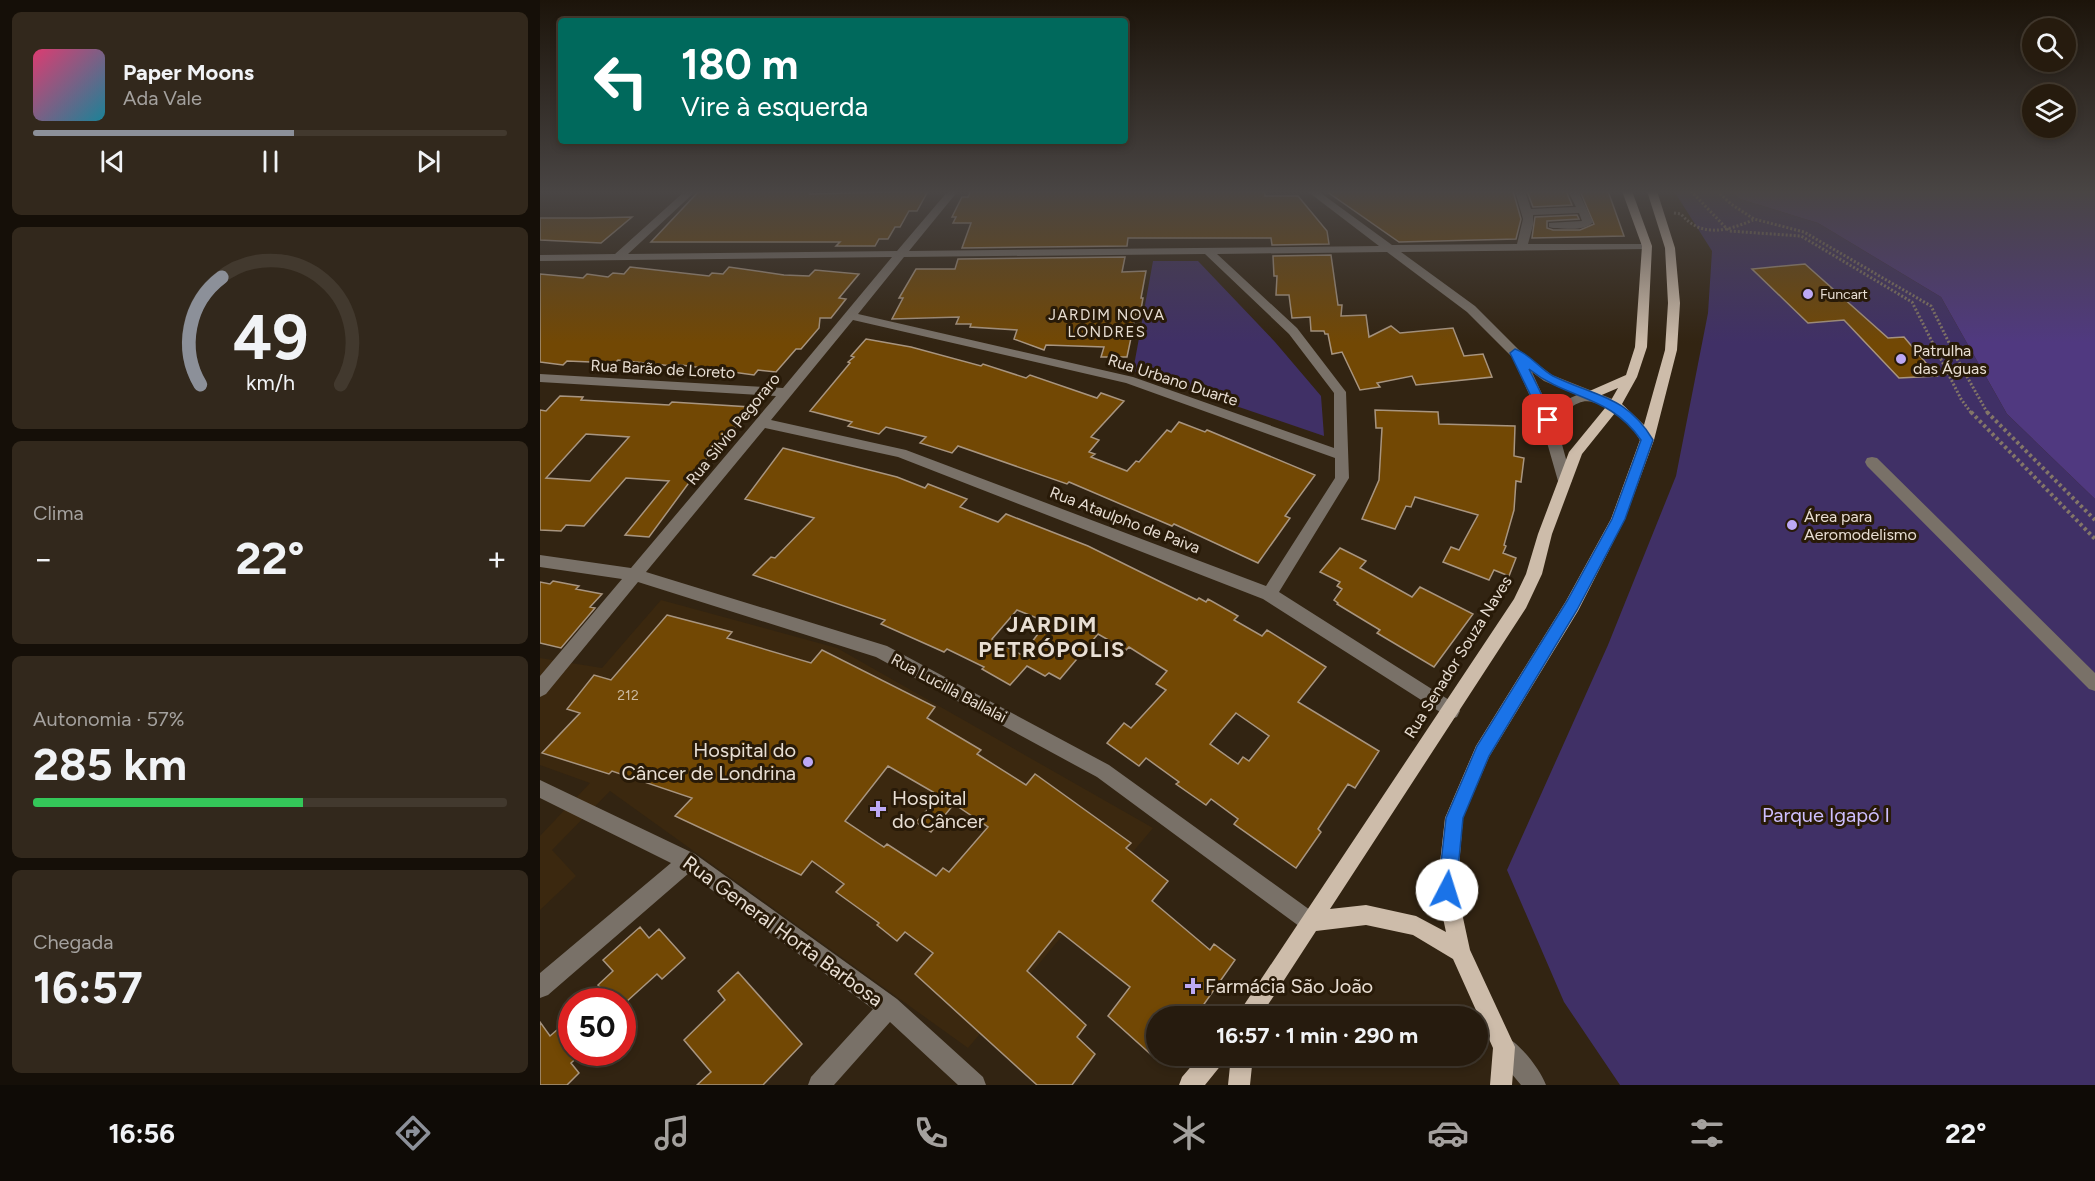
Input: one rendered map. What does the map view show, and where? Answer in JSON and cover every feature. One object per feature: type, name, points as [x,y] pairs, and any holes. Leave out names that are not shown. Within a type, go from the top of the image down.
[{"type":"main road","name":"Rua Senador Souza Naves","points":[[1254,1006],[1451,711],[1534,574],[1545,534],[1576,452],[1615,405],[1631,377],[1641,347],[1645,242]]},
{"type":"main road","points":[[1501,1085],[1504,1047],[1460,952],[1447,890],[1454,818],[1482,752],[1572,606],[1618,519],[1647,440],[1671,350],[1674,303],[1668,242]]},
{"type":"main road","points":[[1590,396],[1631,377]]},
{"type":"main road","points":[[1615,405],[1634,422],[1647,440]]},
{"type":"main road","points":[[1310,922],[1366,915],[1416,926],[1460,952]]},
{"type":"main road","points":[[1190,1085],[1206,1066]]},
{"type":"main road","points":[[1239,1085],[1241,1066]]},
{"type":"street","points":[[618,257],[635,242]]},
{"type":"street","name":"Rua Silvio Pegoraro","points":[[540,689],[909,242]]},
{"type":"street","points":[[1382,242],[1471,309],[1515,353],[1548,378],[1615,405]]},
{"type":"street","points":[[1521,248],[1523,242]]},
{"type":"street","points":[[540,258],[1647,246]]},
{"type":"street","points":[[1208,251],[1293,331],[1340,392],[1342,478],[1269,594]]},
{"type":"street","name":"Rua Urbano Duarte","points":[[848,315],[1129,380],[1343,456]]},
{"type":"street","points":[[1515,353],[1541,402],[1556,439],[1565,481]]},
{"type":"street","name":"Rua Barão de Loreto","points":[[540,378],[785,392]]},
{"type":"street","points":[[1556,439],[1558,413],[1564,404],[1590,396]]},
{"type":"street","name":"Rua Ataulpho de Paiva","points":[[760,422],[901,453],[1269,594],[1451,711]]},
{"type":"street","points":[[1872,462],[2095,684]]},
{"type":"street","name":"Rua Lucilla Ballalai","points":[[540,561],[635,575],[881,651],[1104,771],[1310,922]]},
{"type":"street","name":"Rua General Horta Barbosa","points":[[540,789],[688,861],[889,1007],[975,1085]]},
{"type":"street","points":[[540,987],[688,861]]},
{"type":"street","points":[[819,1085],[889,1007]]},
{"type":"street","points":[[1504,1047],[1535,1085]]},
{"type":"path","points":[[1809,242],[1912,302],[1961,399],[1978,423],[2095,539]]},
{"type":"path","points":[[1821,242],[1931,306],[1956,357],[1990,417],[2095,520]]},
{"type":"shaded area","points":[[1849,242],[2095,242],[2095,499],[2007,414],[1941,297]]},
{"type":"shaded area","name":"Hospital do Câncer","points":[[661,600],[837,648],[1153,828],[968,1048],[610,791],[552,850],[576,876],[540,910],[540,836],[590,783],[540,765],[540,658],[602,668]]},
{"type":"green space","name":"Parque Igapó I","points":[[1706,242],[1849,242],[1941,297],[2007,414],[2095,499],[2095,1085],[1620,1085],[1564,1002],[1507,870],[1608,645],[1676,476],[1708,313],[1712,251]]},
{"type":"green space","points":[[1153,261],[1198,261],[1275,342],[1321,396],[1324,436],[1133,371]]},
{"type":"building","points":[[651,242],[877,242],[875,246],[836,246],[840,242]]},
{"type":"building","points":[[964,242],[1128,242],[1127,246],[962,248]]},
{"type":"building","points":[[1272,242],[1329,242],[1329,244],[1272,245]]},
{"type":"building","points":[[1331,255],[1338,305],[1342,305],[1341,316],[1366,315],[1369,337],[1391,326],[1400,333],[1453,328],[1464,356],[1483,354],[1492,377],[1416,385],[1412,376],[1377,383],[1380,387],[1360,390],[1342,352],[1332,354],[1328,334],[1324,331],[1311,331],[1310,317],[1292,318],[1289,295],[1276,295],[1277,276],[1274,276],[1273,256]]},
{"type":"building","points":[[1125,257],[1122,272],[1146,271],[1140,315],[1136,314],[1127,357],[1101,357],[1104,347],[1046,345],[1044,350],[1014,339],[1017,330],[956,324],[959,317],[892,319],[903,298],[899,298],[916,269],[955,269],[958,259]]},
{"type":"building","name":"Funcart","points":[[1805,264],[1888,338],[1904,337],[1937,376],[1899,378],[1844,320],[1808,323],[1752,269]]},
{"type":"building","points":[[630,267],[709,276],[712,273],[723,274],[729,267],[784,275],[809,276],[815,270],[859,274],[839,298],[846,299],[831,318],[820,318],[819,328],[801,349],[796,349],[776,372],[758,370],[754,375],[674,364],[672,366],[618,360],[615,363],[567,361],[563,365],[540,362],[540,274],[583,278],[587,274],[608,277],[613,273],[624,274]]},
{"type":"building","points":[[866,339],[911,347],[981,366],[983,364],[1026,378],[1030,375],[1097,398],[1101,393],[1124,401],[1091,437],[1099,440],[1089,452],[1095,454],[1091,457],[1127,471],[1136,461],[1139,462],[1167,430],[1171,432],[1179,422],[1205,432],[1207,430],[1315,475],[1285,516],[1290,518],[1258,563],[1174,524],[1172,526],[1069,482],[1067,484],[958,446],[952,453],[920,443],[926,437],[886,427],[879,434],[848,426],[852,422],[810,411],[850,363],[848,362],[854,357],[851,356]]},
{"type":"building","points":[[560,396],[583,397],[581,400],[750,407],[718,450],[713,450],[649,537],[625,535],[669,481],[626,478],[584,526],[566,525],[561,531],[540,530],[540,410],[546,411]],"holes":[[[586,434],[629,437],[590,481],[546,478]]]},
{"type":"building","points":[[1375,410],[1438,412],[1439,424],[1515,426],[1514,456],[1524,458],[1521,482],[1516,481],[1514,510],[1504,545],[1506,546],[1503,553],[1516,558],[1509,576],[1494,570],[1489,580],[1443,562],[1451,547],[1459,550],[1478,515],[1415,497],[1411,507],[1406,506],[1395,529],[1362,519],[1379,480],[1382,428],[1376,428]]},
{"type":"building","points":[[783,448],[897,477],[925,488],[928,484],[967,499],[960,507],[998,522],[1006,514],[1088,546],[1197,600],[1199,598],[1206,602],[1208,599],[1238,616],[1234,620],[1262,636],[1267,630],[1326,667],[1298,702],[1379,751],[1355,788],[1348,784],[1318,829],[1321,832],[1296,868],[1234,824],[1238,819],[1211,799],[1206,805],[1176,784],[1179,782],[1146,758],[1139,766],[1107,743],[1124,723],[1131,728],[1166,690],[1156,684],[1167,671],[1129,647],[1126,650],[1098,634],[1060,679],[1049,673],[1045,676],[1027,666],[1010,685],[982,669],[984,667],[947,649],[944,652],[881,624],[885,620],[753,575],[771,557],[775,558],[814,518],[745,499]],"holes":[[[1017,610],[1047,622],[1022,655],[992,639]],[[1236,713],[1269,736],[1249,761],[1243,757],[1238,764],[1210,744]]]},
{"type":"building","points":[[1340,548],[1366,561],[1360,568],[1412,597],[1420,587],[1473,614],[1434,667],[1377,633],[1380,630],[1337,604],[1334,600],[1342,589],[1337,586],[1340,582],[1320,572]]},
{"type":"building","points":[[553,581],[579,586],[576,589],[602,594],[590,607],[595,608],[561,648],[540,643],[540,582],[550,584]]},
{"type":"building","name":"Hospital do Câncer","points":[[667,615],[732,632],[727,638],[811,663],[822,650],[935,707],[927,718],[981,750],[977,754],[1026,785],[1035,774],[1131,843],[1126,848],[1168,881],[1152,901],[1210,950],[1214,944],[1235,960],[1203,1006],[1146,1006],[1146,1050],[1108,1016],[1130,987],[1059,931],[1027,971],[1086,1025],[1077,1037],[1095,1054],[1072,1085],[1037,1085],[915,974],[933,953],[905,932],[897,941],[877,925],[879,923],[836,892],[844,884],[812,861],[801,875],[675,816],[692,798],[612,771],[609,774],[542,753],[580,713],[567,709],[594,675],[611,680]],"holes":[[[888,766],[940,796],[916,822],[931,832],[954,804],[988,827],[949,872],[943,868],[936,876],[887,844],[884,847],[845,821]]]},
{"type":"building","points":[[640,927],[649,938],[659,929],[685,958],[662,979],[657,974],[636,993],[636,988],[600,988],[598,985],[613,971],[603,960]]},
{"type":"building","points":[[738,972],[802,1044],[763,1085],[697,1085],[711,1072],[684,1040],[725,1000],[718,991]]},
{"type":"building","points":[[540,1022],[550,1036],[558,1029],[558,1066],[573,1066],[579,1073],[567,1085],[540,1085]]},
{"type":"place","name":"Funcart","points":[[1808,294]]},
{"type":"place","name":"Patrulha das Águas","points":[[1901,359]]},
{"type":"place","name":"Área para Aeromodelismo","points":[[1792,525]]},
{"type":"place","name":"Hospital do Câncer de Londrina","points":[[808,762]]},
{"type":"place","name":"Hospital do Câncer","points":[[878,809]]},
{"type":"place","name":"Farmácia São João","points":[[1193,986]]},
{"type":"district","name":"JARDIM NOVA LONDRES","points":[[1107,324]]},
{"type":"district","name":"JARDIM PETRÓPOLIS","points":[[1052,636]]},
{"type":"route","points":[[1447,890],[1454,818],[1482,752],[1572,606],[1618,519],[1647,440],[1629,416],[1615,405],[1548,378],[1515,353],[1548,420]]}]
